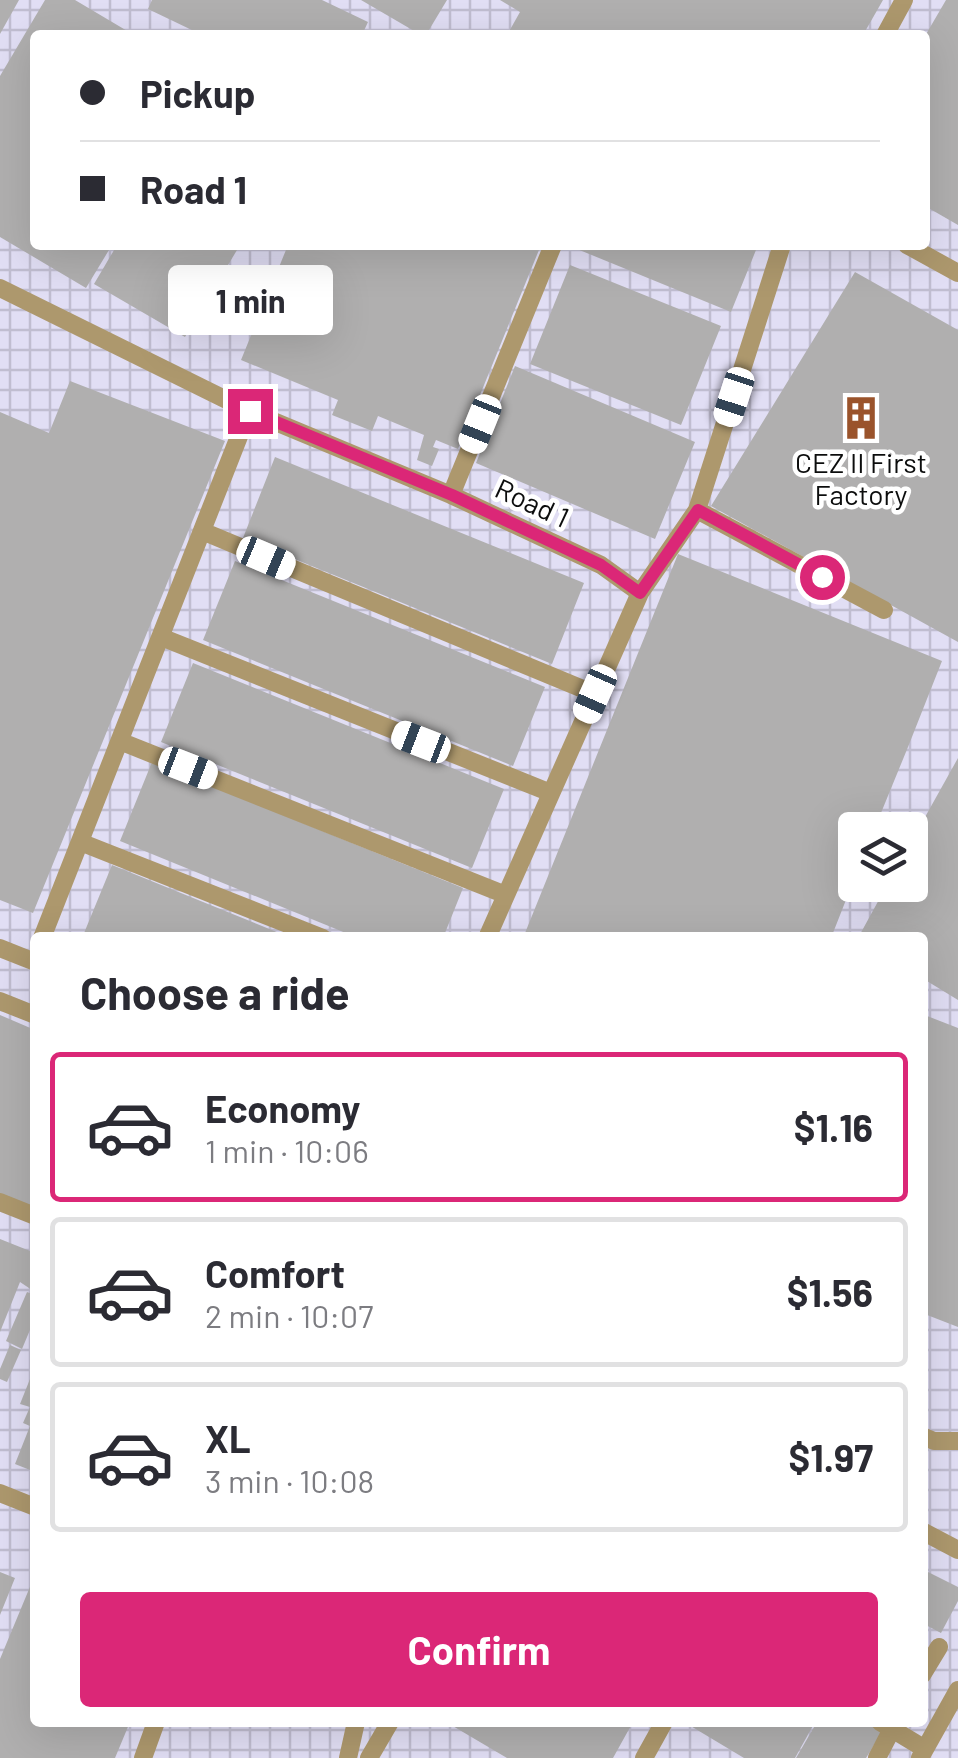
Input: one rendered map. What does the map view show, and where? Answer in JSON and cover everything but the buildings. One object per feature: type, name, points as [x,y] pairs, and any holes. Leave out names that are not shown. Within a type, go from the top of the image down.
[{"type":"street","points":[[888,30],[904,0]]},
{"type":"street","points":[[452,495],[551,250]]},
{"type":"street","points":[[490,932],[640,593],[698,510],[780,250]]},
{"type":"street","points":[[916,250],[958,274]]},
{"type":"street","name":"Road 1","points":[[0,288],[250,411],[452,495],[601,565],[640,593]]},
{"type":"street","points":[[44,932],[250,411]]},
{"type":"street","points":[[698,510],[884,610]]},
{"type":"street","points":[[202,532],[595,694]]},
{"type":"street","points":[[161,637],[551,793]]},
{"type":"street","points":[[122,742],[506,895]]},
{"type":"street","points":[[80,842],[309,932]]},
{"type":"street","points":[[0,948],[30,959]]},
{"type":"street","points":[[0,1000],[30,1013]]},
{"type":"street","points":[[0,1202],[30,1214]]},
{"type":"street","points":[[928,1439],[958,1441]]},
{"type":"street","points":[[0,1493],[30,1505]]},
{"type":"street","points":[[928,1534],[958,1550]]},
{"type":"street","points":[[928,1664],[938,1647]]},
{"type":"street","points":[[891,1727],[923,1753],[958,1690]]},
{"type":"street","points":[[142,1758],[154,1727]]},
{"type":"street","points":[[348,1758],[355,1727]]},
{"type":"street","points":[[369,1758],[387,1727]]},
{"type":"street","points":[[644,1758],[661,1727]]},
{"type":"street","points":[[876,1758],[888,1727]]},
{"type":"shaded area","points":[[0,0],[958,0],[958,1758],[0,1758]]},
{"type":"place","name":"CEZ II First Factory","points":[[861,418]]},
{"type":"route","points":[[250,411],[452,495],[601,565],[640,593],[698,510],[822,577]]}]
